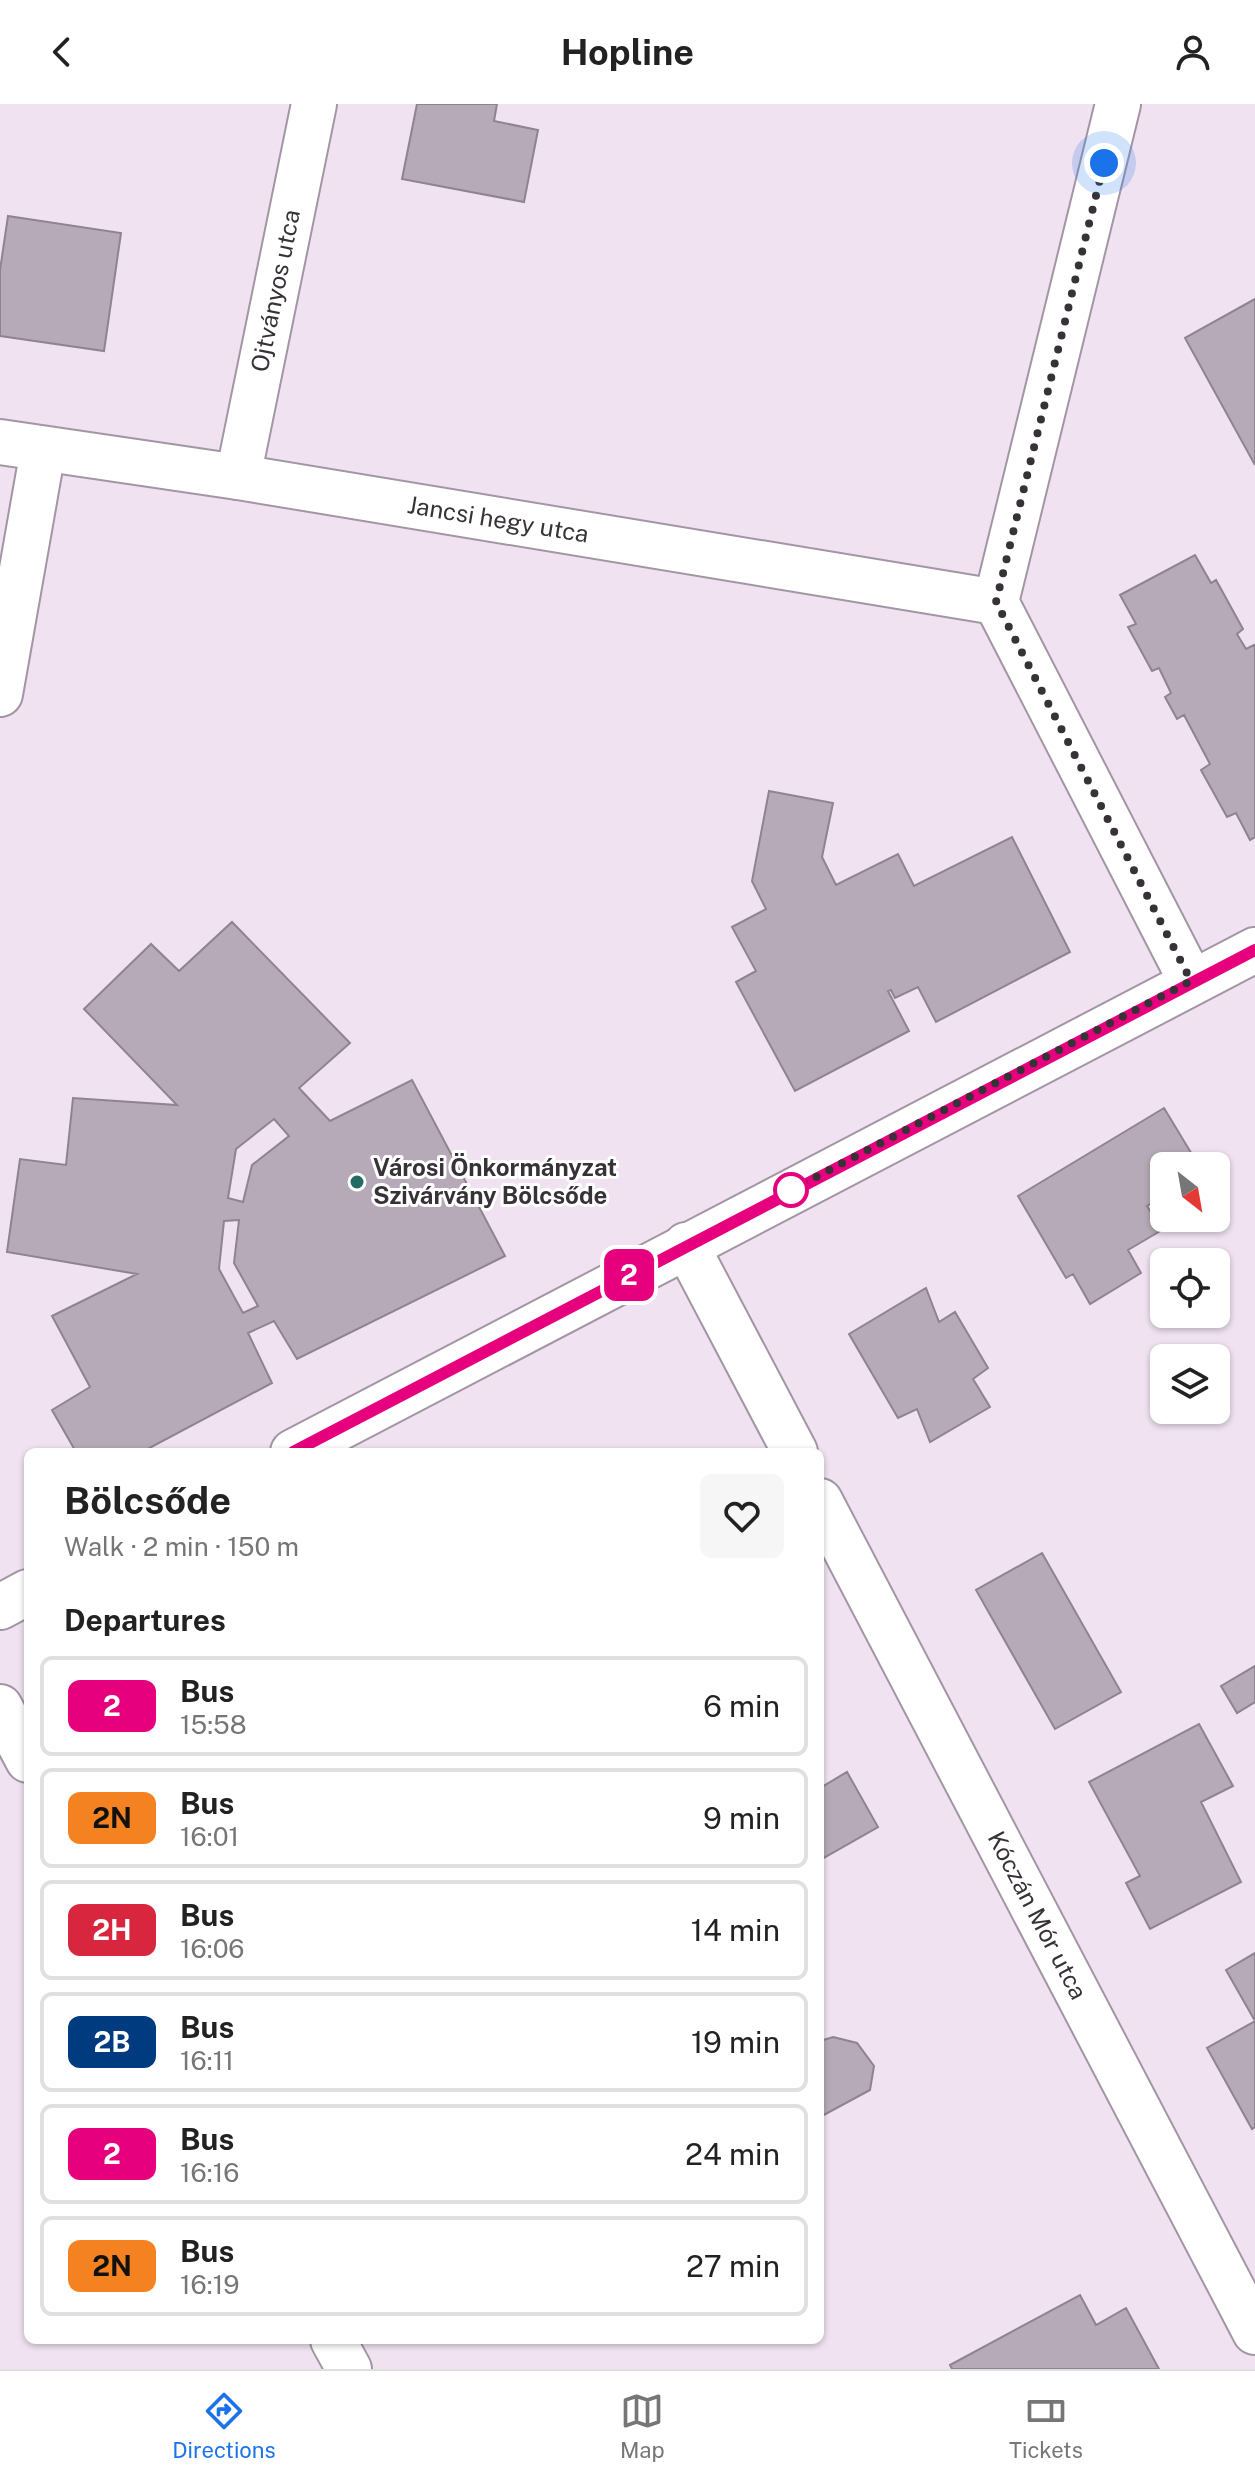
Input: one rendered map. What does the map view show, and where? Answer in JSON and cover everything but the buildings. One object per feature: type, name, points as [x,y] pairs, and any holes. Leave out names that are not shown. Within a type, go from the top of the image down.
[{"type":"street","name":"Ojtványos utca","points":[[238,477],[314,104]]},
{"type":"street","points":[[1118,104],[996,602],[1191,981]]},
{"type":"street","name":"Jancsi hegy utca","points":[[0,442],[238,477],[996,602]]},
{"type":"street","points":[[0,694],[43,450]]},
{"type":"street","points":[[301,1448],[1255,950]]},
{"type":"street","points":[[686,1245],[793,1448]]},
{"type":"street","name":"Kóczán Mór utca","points":[[824,1509],[1255,2332]]},
{"type":"street","points":[[0,1607],[24,1594]]},
{"type":"street","points":[[0,1707],[24,1752]]},
{"type":"street","points":[[335,2344],[349,2369]]},
{"type":"bus line","name":"2","points":[[301,1448],[1255,950]]},
{"type":"place","name":"Városi Önkormányzat Szivárvány Bölcsőde","points":[[357,1182]]},
{"type":"route","points":[[791,1190],[1191,981],[996,602],[1104,163]]}]
